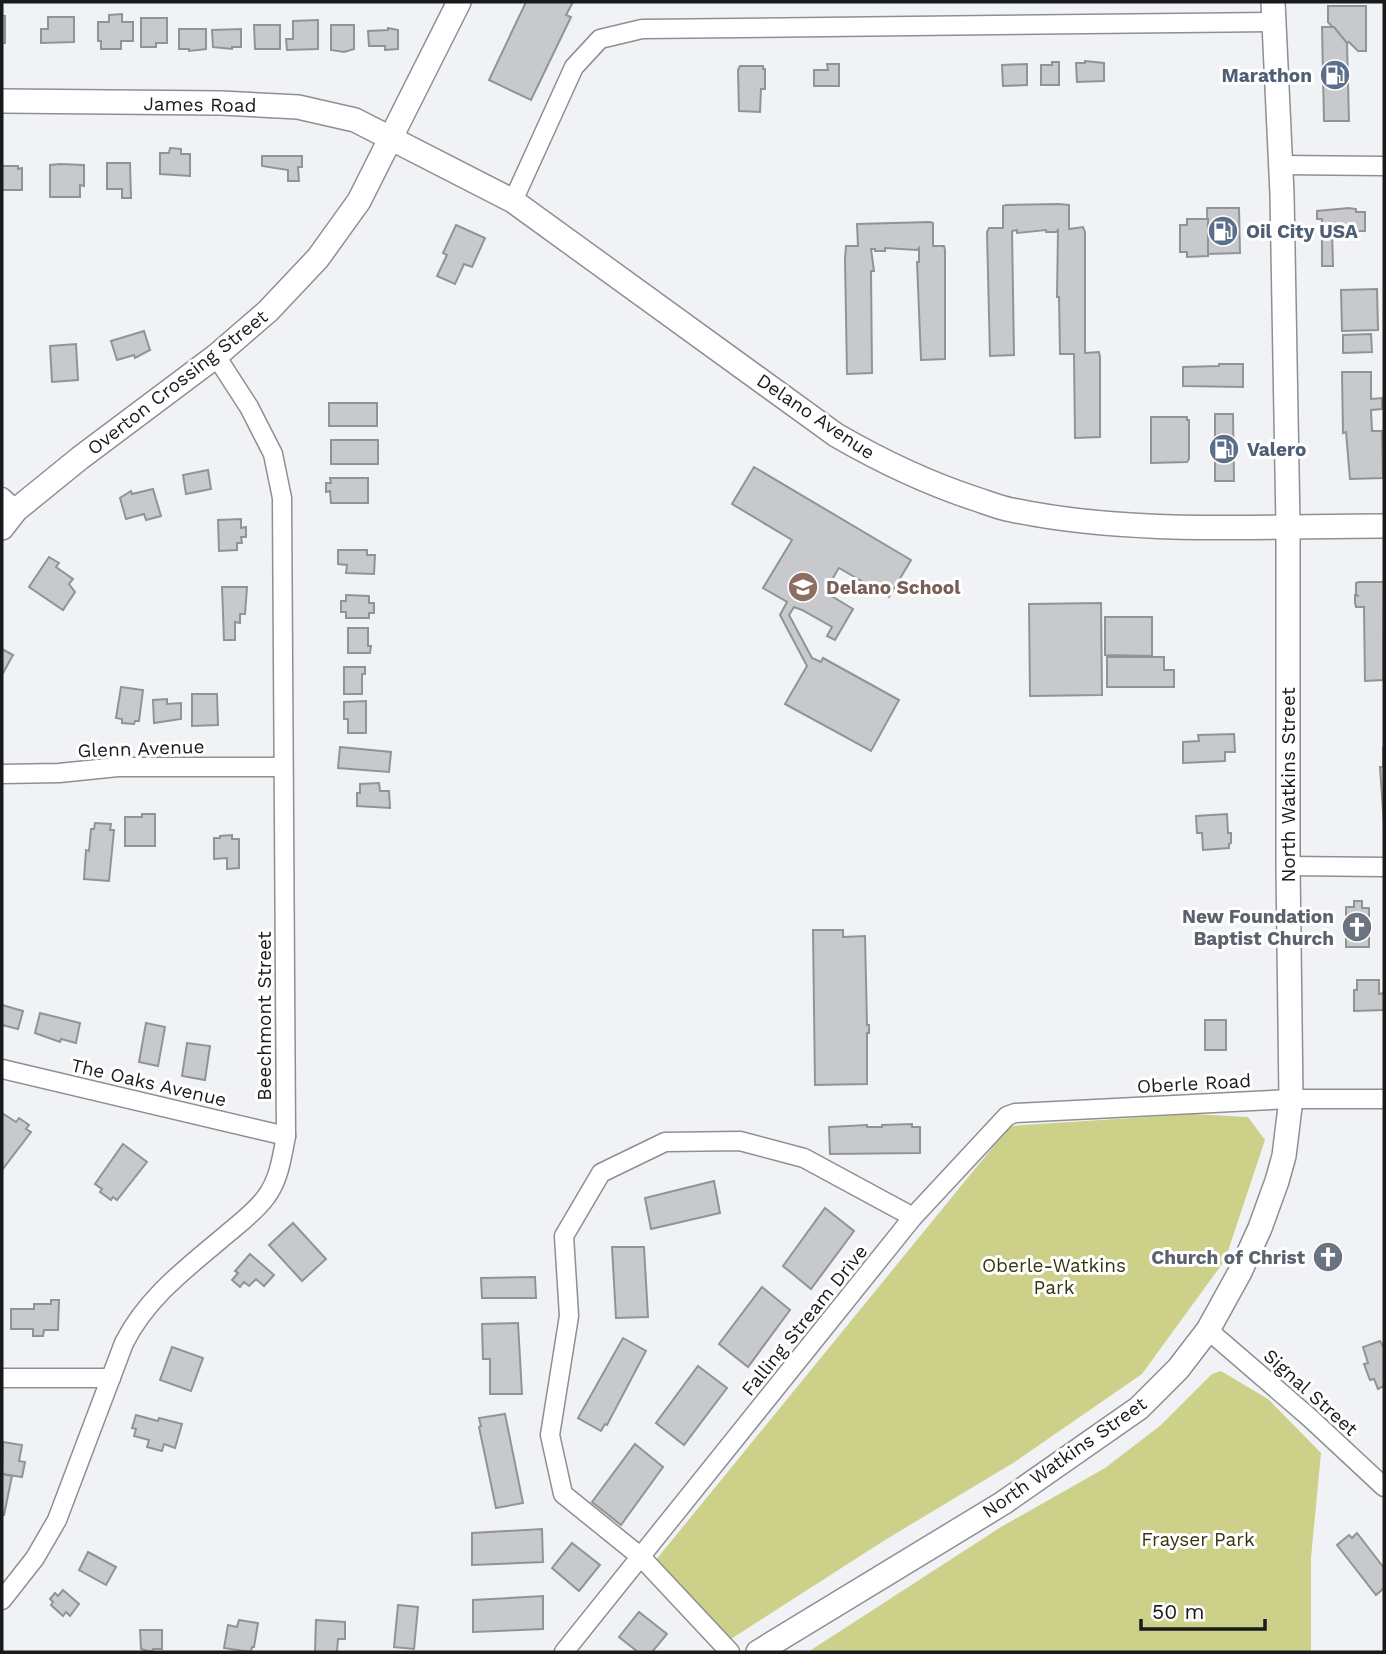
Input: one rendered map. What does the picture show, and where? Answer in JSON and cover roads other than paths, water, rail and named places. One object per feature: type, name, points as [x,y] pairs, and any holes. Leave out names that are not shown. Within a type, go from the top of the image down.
[{"type":"main road","name":"Overton Crossing Street","points":[[2,528],[9,503],[79,458],[216,356],[268,311],[318,258],[359,201],[459,2]]},
{"type":"main road","name":"North Watkins Street","points":[[758,1652],[1003,1503],[1139,1408],[1178,1369],[1208,1330],[1240,1272],[1269,1205],[1283,1156],[1292,1099],[1288,866],[1288,526],[1281,165],[1273,12]]},
{"type":"main road","name":"James Road","points":[[2,101],[222,103],[298,107],[355,120],[392,138]]},
{"type":"main road","name":"Delano Avenue","points":[[392,138],[513,201],[836,435],[933,485],[1011,510],[1104,523],[1384,526]]},
{"type":"street","points":[[513,201],[574,67],[600,39],[642,29],[1273,12]]},
{"type":"street","points":[[1281,165],[1384,166]]},
{"type":"street","name":"Beechmont Street","points":[[2,1600],[35,1558],[57,1520],[124,1343],[142,1312],[166,1287],[267,1197],[280,1170],[286,1136],[282,498],[273,454],[216,356]]},
{"type":"street","name":"Glenn Avenue","points":[[2,774],[59,773],[118,767],[283,767]]},
{"type":"street","points":[[1288,866],[1384,867]]},
{"type":"street","name":"The Oaks Avenue","points":[[2,1069],[286,1136]]},
{"type":"street","name":"Oberle Road","points":[[1007,1116],[1015,1113],[1292,1099],[1384,1099]]},
{"type":"street","name":"Falling Stream Drive","points":[[564,1652],[913,1217],[1007,1116]]},
{"type":"street","points":[[730,1652],[641,1557],[563,1494],[550,1435],[569,1316],[564,1236],[601,1173],[664,1142],[740,1141],[804,1158],[913,1217]]},
{"type":"street","name":"Signal Street","points":[[1208,1330],[1310,1418],[1384,1488]]},
{"type":"street","points":[[2,1378],[111,1378]]},
{"type":"place","name":"Marathon","points":[[1335,75]]},
{"type":"place","name":"Oil City USA","points":[[1223,231]]},
{"type":"place","name":"Valero","points":[[1224,449]]},
{"type":"place","name":"Delano School","points":[[803,587]]},
{"type":"place","name":"New Foundation Baptist Church","points":[[1357,927]]},
{"type":"place","name":"Church of Christ","points":[[1328,1257]]},
{"type":"park label","name":"Oberle-Watkins Park","points":[[1054,1276]]},
{"type":"park label","name":"Frayser Park","points":[[1198,1539]]}]
